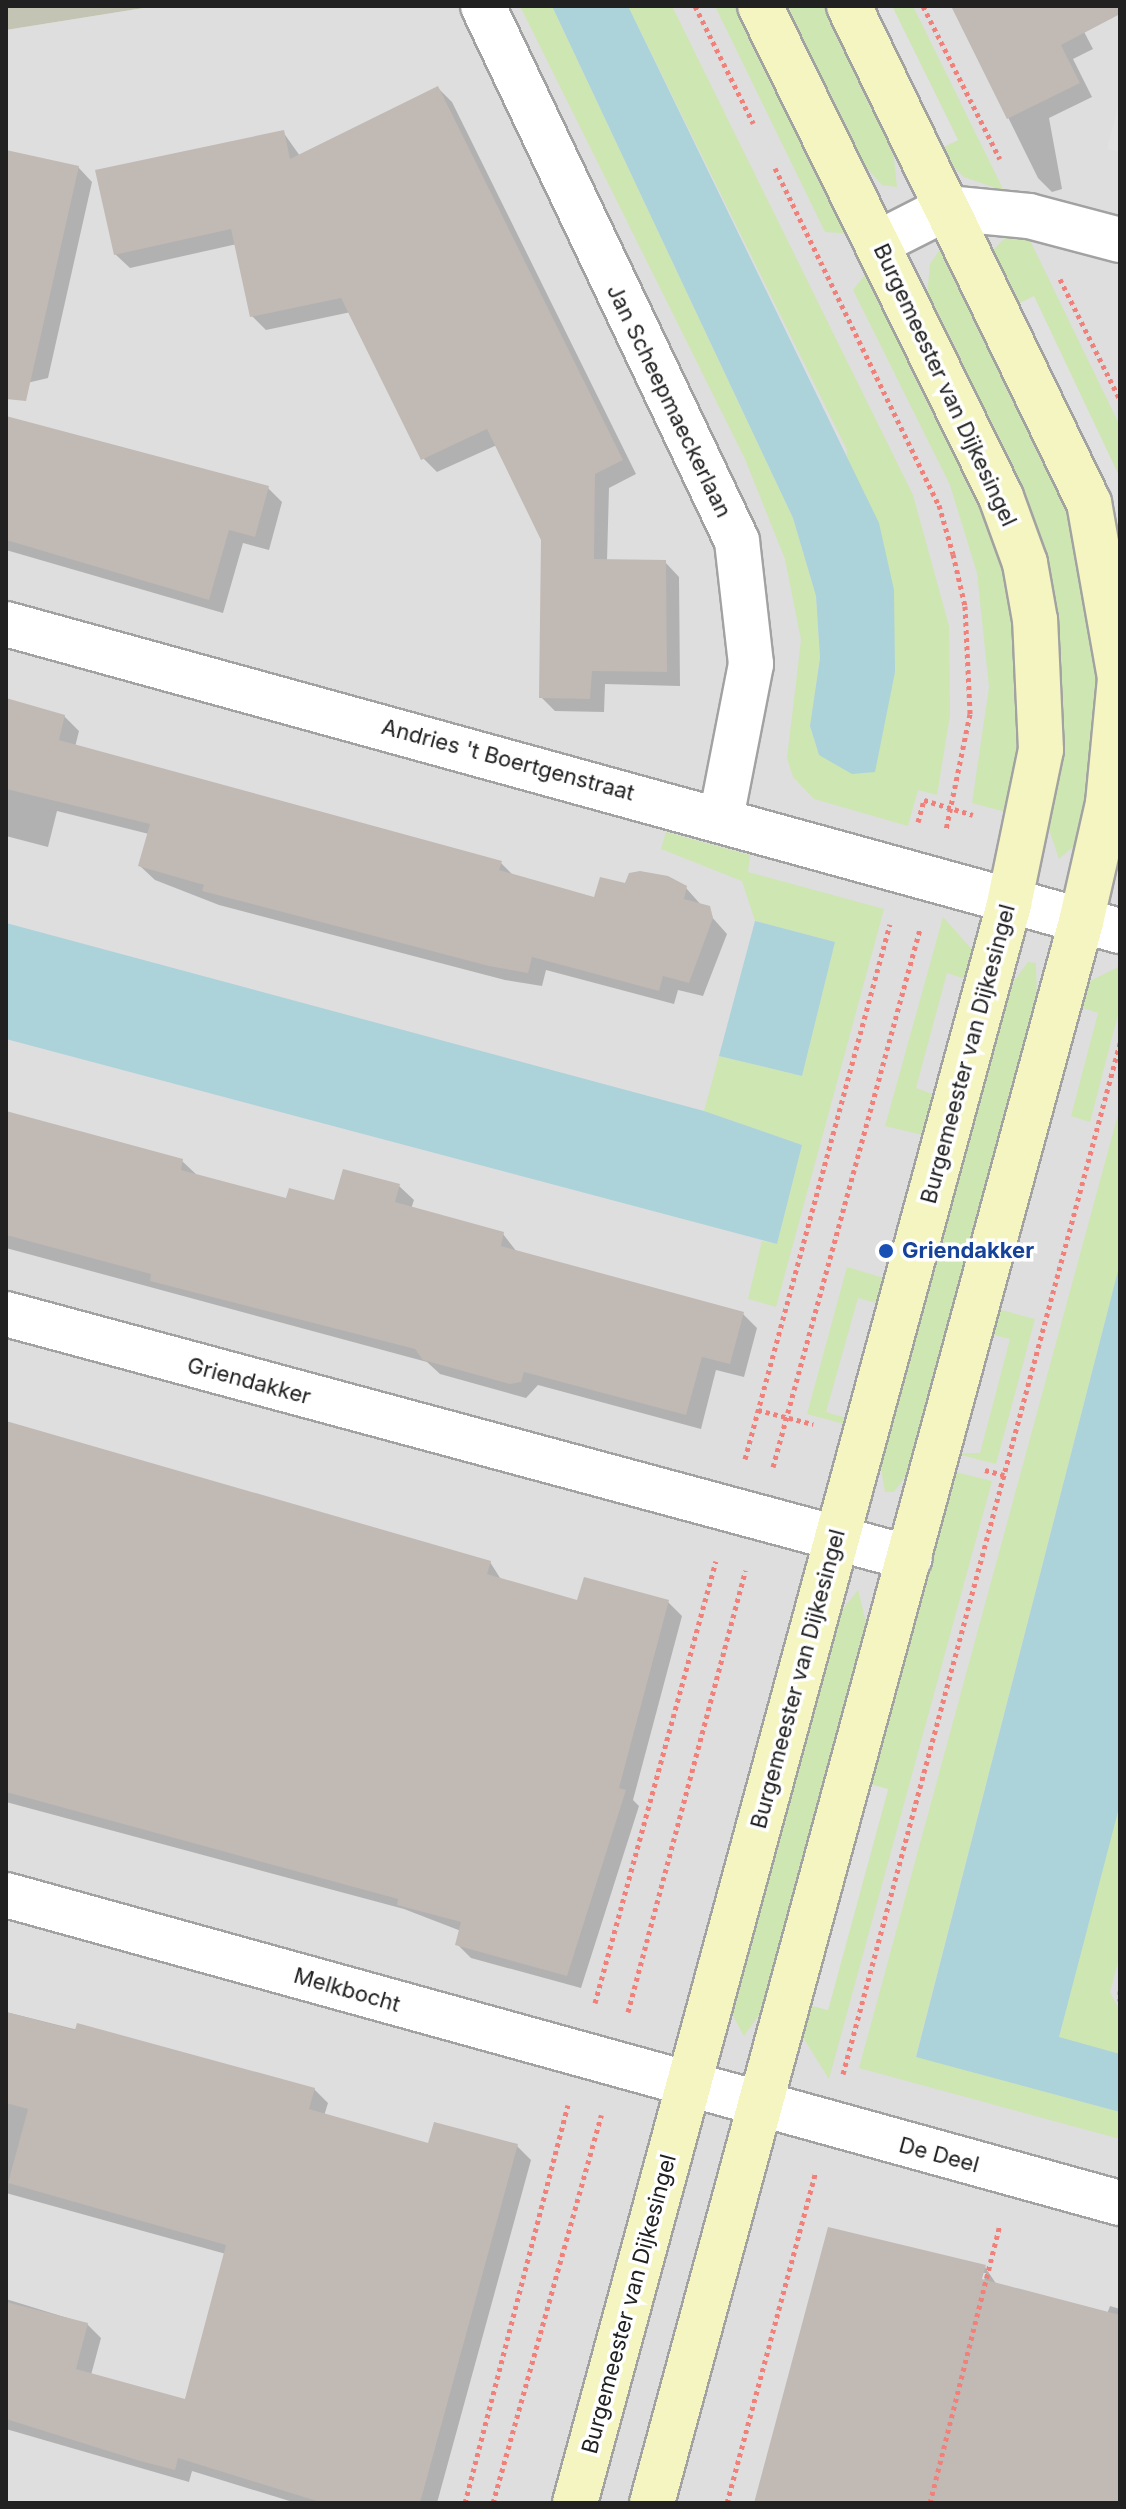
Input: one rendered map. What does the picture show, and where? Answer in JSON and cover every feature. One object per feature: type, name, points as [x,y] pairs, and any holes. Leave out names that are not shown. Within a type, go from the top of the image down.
[{"type":"street","name":"Jan Scheepmaeckerlaan","points":[[483,6],[737,541],[751,664],[721,818]]},
{"type":"street","name":"Burgemeester van Dijkesingel","points":[[575,2503],[1009,904],[1041,750],[1042,681],[1025,563],[1001,497],[760,6]]},
{"type":"street","points":[[652,2503],[757,2107],[910,1558],[1100,926],[1120,678],[1110,590],[1089,503],[849,6]]},
{"type":"street","points":[[878,243],[947,208],[1029,216],[1120,240]]},
{"type":"street","name":"Andries 't Boertgenstraat","points":[[6,624],[721,818],[1009,904],[1100,926]]},
{"type":"street","name":"Griendakker","points":[[6,1314],[836,1542],[910,1558]]},
{"type":"street","name":"Melkbocht","points":[[6,1895],[688,2085],[757,2107]]},
{"type":"street","name":"De Deel","points":[[757,2107],[1120,2203]]},
{"type":"path","points":[[695,6],[758,133]]},
{"type":"path","points":[[465,2503],[598,2060],[918,876],[970,714],[965,606],[939,505],[772,161]]},
{"type":"path","points":[[493,2503],[598,2060],[918,876],[924,800]]},
{"type":"path","points":[[727,2503],[1120,1043]]},
{"type":"path","points":[[1120,1991],[1120,2001]]},
{"type":"path","points":[[930,2503],[1013,2175]]},
{"type":"shaded area","points":[[6,6],[156,6],[6,30]]},
{"type":"shaded area","points":[[156,6],[1120,6],[1120,2503],[6,2503],[6,30]]},
{"type":"shaded area","points":[[864,6],[892,6],[958,140],[935,151]]},
{"type":"shaded area","points":[[1120,100],[1120,152],[1107,149]]},
{"type":"shaded area","points":[[1034,296],[1120,478],[1120,571],[1012,307]]},
{"type":"shaded area","points":[[866,1783],[888,1789],[828,2010],[805,2004]]},
{"type":"green space","points":[[520,6],[552,6],[793,518],[816,596],[820,658],[810,727],[819,755],[847,450],[628,6],[672,6],[913,495],[949,626],[950,715],[937,795],[918,790],[908,826],[814,799],[793,777],[787,758],[801,640],[785,559],[745,459]]},
{"type":"green space","points":[[715,6],[744,6],[856,234],[825,232]]},
{"type":"green space","points":[[781,6],[827,6],[892,140],[897,187],[882,185],[856,156]]},
{"type":"green space","points":[[892,6],[913,6],[1004,191],[964,177],[935,151],[958,140]]},
{"type":"green space","points":[[1026,232],[1120,426],[1120,478],[1034,297],[1012,307],[988,255],[1005,238]]},
{"type":"green space","points":[[941,248],[1062,492],[1085,564],[1103,680],[1085,818],[1075,845],[1059,859],[1048,826],[1062,686],[1053,613],[927,296],[930,264]]},
{"type":"green space","points":[[871,267],[1006,558],[1027,698],[1014,814],[972,803],[989,687],[977,573],[950,485],[853,290]]},
{"type":"green space","points":[[666,832],[750,855],[748,872],[884,909],[776,1307],[748,1299],[762,1241],[777,1244],[802,1145],[704,1111],[719,1056],[802,1076],[835,942],[755,921],[742,881],[661,849]]},
{"type":"green space","points":[[943,917],[977,955],[969,980],[947,973],[916,1088],[938,1096],[927,1136],[885,1126]]},
{"type":"green space","points":[[1028,962],[1036,963],[1037,1007],[913,1466],[894,1492],[885,1492],[879,1454],[1005,993]]},
{"type":"green space","points":[[1120,966],[1120,1007],[1090,1122],[1071,1116],[1098,1013],[1077,1006],[1082,985]]},
{"type":"green space","points":[[1120,1107],[1120,1263],[916,2056],[1120,2112],[1120,2139],[859,2068]]},
{"type":"green space","points":[[847,1267],[887,1279],[880,1304],[858,1298],[826,1412],[850,1419],[848,1425],[807,1414]]},
{"type":"green space","points":[[994,1308],[1035,1319],[996,1464],[954,1453],[980,1453],[1010,1339],[986,1333]]},
{"type":"green space","points":[[951,1471],[992,1481],[829,2079],[804,2039],[805,2004],[828,2010],[888,1790],[866,1783]]},
{"type":"green space","points":[[858,1590],[869,1634],[769,2001],[744,2036],[733,2016],[733,1987],[835,1619]]},
{"type":"green space","points":[[1120,1778],[1120,1954],[1110,1992],[1120,2011],[1120,2054],[1059,2038]]},
{"type":"water","points":[[552,6],[628,6],[879,523],[894,590],[895,672],[875,772],[852,774],[819,755],[810,726],[820,658],[816,596],[793,518]]},
{"type":"water","points":[[755,921],[835,942],[802,1076],[719,1056]]},
{"type":"water","points":[[6,923],[704,1111],[802,1145],[777,1244],[6,1039]]},
{"type":"water","points":[[1120,1263],[1120,1804],[1059,2037],[1120,2054],[1120,2112],[916,2057]]},
{"type":"building","points":[[951,6],[1120,6],[1120,14],[1061,45],[1080,83],[1007,119]]},
{"type":"building","points":[[438,86],[623,460],[595,474],[594,559],[666,560],[667,672],[592,671],[590,699],[539,698],[541,540],[487,429],[421,460],[341,298],[250,317],[231,229],[114,255],[95,170],[284,130],[290,159]]},
{"type":"building","points":[[6,150],[79,166],[26,401],[6,399]]},
{"type":"building","points":[[6,416],[269,486],[255,537],[229,530],[209,600],[6,540]]},
{"type":"building","points":[[6,698],[65,715],[59,740],[502,861],[499,870],[594,897],[600,877],[625,883],[629,873],[640,871],[668,876],[687,886],[684,899],[710,906],[713,918],[689,983],[663,976],[659,991],[532,957],[528,973],[489,966],[202,891],[204,885],[138,866],[150,824],[6,789]]},
{"type":"building","points":[[6,1111],[183,1159],[181,1170],[286,1198],[289,1188],[334,1200],[343,1169],[400,1184],[395,1202],[504,1232],[501,1246],[744,1312],[730,1364],[702,1357],[686,1415],[524,1372],[521,1382],[510,1384],[423,1360],[415,1349],[150,1281],[151,1274],[6,1235]]},
{"type":"building","points":[[6,1421],[491,1561],[487,1574],[577,1600],[584,1577],[669,1600],[619,1788],[626,1790],[567,1976],[455,1945],[461,1922],[397,1905],[398,1899],[6,1792]]},
{"type":"building","points":[[6,2012],[75,2030],[77,2023],[315,2088],[309,2109],[428,2143],[434,2122],[518,2144],[420,2503],[323,2503],[178,2458],[175,2470],[6,2419],[6,2302],[88,2323],[76,2369],[185,2399],[226,2245],[8,2183],[28,2109],[6,2103]]},
{"type":"building","points":[[828,2227],[986,2265],[982,2279],[1120,2315],[1120,2503],[754,2503]]},
{"type":"place","name":"Griendakker","points":[[886,1251]]}]
